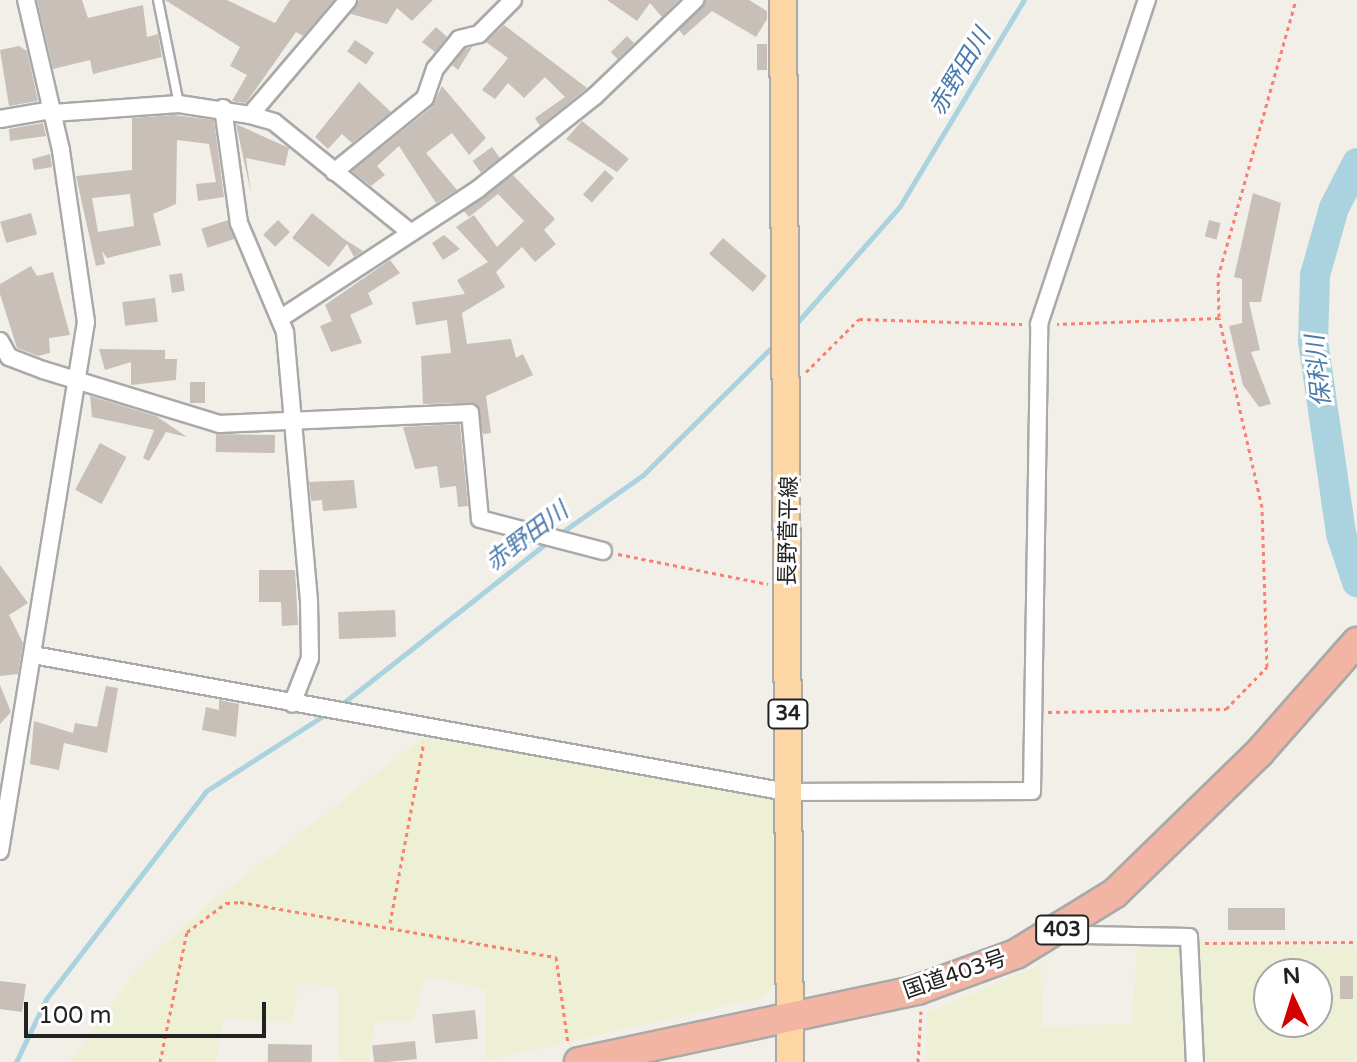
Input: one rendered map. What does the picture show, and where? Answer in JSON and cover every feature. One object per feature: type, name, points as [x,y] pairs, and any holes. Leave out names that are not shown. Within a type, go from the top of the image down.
[{"type":"highway","name":"国道403号","points":[[574,1054],[667,1053],[790,1018],[917,990],[1068,926],[1180,833],[1357,642]]},
{"type":"main road","name":"長野菅平線","points":[[783,0],[791,371],[787,792],[790,1062]]},
{"type":"street","points":[[0,851],[80,377],[86,322],[52,111],[26,0]]},
{"type":"street","points":[[250,115],[348,0]]},
{"type":"street","points":[[334,172],[425,98],[435,69],[459,39],[479,34],[513,0]]},
{"type":"street","points":[[281,318],[411,233],[595,96],[695,0]]},
{"type":"street","points":[[33,655],[292,704],[323,705],[421,726],[787,792],[1032,791],[1039,324],[1147,0]]},
{"type":"street","points":[[0,119],[52,111],[179,104],[223,108],[250,115],[274,122],[411,233]]},
{"type":"street","points":[[223,108],[239,223],[281,318],[310,658],[292,704]]},
{"type":"street","points":[[0,341],[9,357],[80,377],[176,416],[292,426],[470,413],[480,519],[529,535],[603,551]]},
{"type":"street","points":[[1068,926],[1083,935],[1189,937],[1194,943],[1195,1062]]},
{"type":"lane","points":[[158,0],[179,104]]},
{"type":"path","points":[[1033,712],[1226,709],[1267,667],[1262,507],[1219,318],[1218,277],[1296,0]]},
{"type":"path","points":[[791,371],[813,371],[859,319],[1039,324],[1219,318]]},
{"type":"path","points":[[603,551],[789,589]]},
{"type":"path","points":[[390,925],[421,726]]},
{"type":"path","points":[[160,1062],[187,932],[226,903],[390,925],[556,957],[574,1054]]},
{"type":"path","points":[[1194,943],[1357,942]]},
{"type":"path","points":[[918,1062],[921,1011]]},
{"type":"green space","points":[[438,726],[777,798],[774,983],[764,997],[486,1061],[486,989],[426,977],[412,1022],[375,1022],[369,1062],[338,1062],[338,988],[298,983],[293,1023],[224,1018],[216,1062],[69,1062],[138,969],[205,907]]},
{"type":"green space","points":[[1138,941],[1357,946],[1357,1062],[926,1062],[927,1012],[1041,965],[1042,1026],[1131,1024]]},
{"type":"building","points":[[37,0],[82,0],[88,18],[143,5],[147,37],[158,34],[162,57],[93,74],[90,60],[53,69]]},
{"type":"building","points":[[165,0],[227,0],[275,23],[290,0],[334,0],[303,36],[296,32],[246,103],[232,101],[247,75],[230,66],[240,47]]},
{"type":"building","points":[[359,0],[433,0],[412,21],[397,8],[387,24],[351,14]]},
{"type":"building","points":[[607,0],[679,0],[662,17],[650,3],[637,21]]},
{"type":"building","points":[[706,0],[749,0],[767,11],[767,19],[756,37],[712,11],[684,36],[679,30]]},
{"type":"building","points":[[504,25],[587,88],[540,126],[535,118],[565,97],[545,77],[524,98],[508,83],[495,99],[482,90],[508,58],[486,42]]},
{"type":"building","points":[[436,27],[447,37],[435,52],[422,42]]},
{"type":"building","points":[[627,36],[634,43],[618,59],[611,52]]},
{"type":"building","points":[[355,40],[374,53],[366,64],[347,52]]},
{"type":"building","points":[[757,44],[767,44],[767,70],[757,70]]},
{"type":"building","points":[[19,46],[27,51],[38,101],[9,106],[0,50]]},
{"type":"building","points":[[472,47],[458,70],[452,65],[465,49]]},
{"type":"building","points":[[359,82],[391,112],[352,143],[342,134],[328,149],[315,137]]},
{"type":"building","points":[[442,86],[486,138],[469,155],[452,133],[426,153],[457,190],[436,203],[399,146],[377,166],[385,175],[371,186],[352,171],[432,107]]},
{"type":"building","points":[[174,115],[214,120],[224,197],[198,201],[196,184],[216,182],[209,144],[177,140],[176,204],[153,214],[161,245],[107,258],[102,251],[105,264],[96,266],[76,176],[132,170],[132,118]],"holes":[[[130,194],[134,226],[98,232],[92,198]]]},
{"type":"building","points":[[582,121],[629,159],[617,172],[566,139]]},
{"type":"building","points":[[43,123],[46,136],[10,141],[9,129]]},
{"type":"building","points":[[236,124],[289,148],[285,166],[246,158],[251,193]]},
{"type":"building","points":[[492,147],[500,158],[481,172],[473,161]]},
{"type":"building","points":[[50,154],[52,167],[34,170],[32,159]]},
{"type":"building","points":[[605,170],[614,178],[592,203],[583,195]]},
{"type":"building","points":[[513,175],[555,219],[544,230],[556,244],[535,262],[522,247],[496,272],[505,287],[462,313],[467,344],[511,339],[516,358],[523,354],[533,375],[486,396],[491,433],[483,434],[474,403],[423,404],[421,356],[451,353],[447,320],[416,325],[412,302],[465,294],[457,280],[488,262],[456,227],[474,215],[497,247],[524,221],[498,194],[469,217],[464,211]]},
{"type":"building","points":[[1253,193],[1281,203],[1261,302],[1249,302],[1260,350],[1251,352],[1271,404],[1259,407],[1243,385],[1229,326],[1242,323],[1242,279],[1234,277]]},
{"type":"building","points":[[31,213],[37,234],[6,243],[0,222]]},
{"type":"building","points":[[312,213],[363,251],[354,257],[347,244],[329,267],[292,238]]},
{"type":"building","points":[[228,220],[234,239],[208,248],[201,229]]},
{"type":"building","points":[[278,220],[290,232],[275,247],[263,235]]},
{"type":"building","points":[[1209,220],[1221,223],[1217,239],[1205,236]]},
{"type":"building","points":[[444,235],[460,249],[443,260],[432,243]]},
{"type":"building","points":[[723,238],[767,276],[753,292],[709,254]]},
{"type":"building","points":[[390,260],[400,273],[368,293],[373,304],[350,315],[362,343],[331,352],[320,326],[332,321],[325,305]]},
{"type":"building","points":[[31,266],[37,276],[53,272],[70,335],[49,338],[50,353],[38,356],[17,348],[0,294],[0,284]]},
{"type":"building","points":[[182,273],[185,291],[172,293],[169,275]]},
{"type":"building","points":[[155,298],[158,322],[125,326],[122,302]]},
{"type":"building","points":[[99,349],[165,350],[165,359],[177,359],[176,380],[131,385],[131,362],[105,370]]},
{"type":"building","points":[[190,382],[205,382],[205,403],[190,403]]},
{"type":"building","points":[[90,396],[156,416],[187,437],[166,432],[149,461],[143,458],[154,430],[92,417]]},
{"type":"building","points":[[460,424],[468,506],[458,507],[456,486],[440,488],[437,466],[415,469],[403,427]]},
{"type":"building","points":[[216,434],[275,435],[275,453],[216,452]]},
{"type":"building","points":[[100,443],[126,457],[102,504],[75,490]]},
{"type":"building","points":[[354,480],[357,508],[323,511],[322,500],[311,501],[309,482]]},
{"type":"building","points":[[0,565],[28,603],[9,615],[23,643],[18,674],[0,676]]},
{"type":"building","points":[[259,570],[295,570],[298,625],[282,626],[281,602],[259,602]]},
{"type":"building","points":[[395,610],[396,637],[339,639],[338,612]]},
{"type":"building","points":[[0,685],[11,712],[0,724]]},
{"type":"building","points":[[106,686],[118,688],[107,753],[64,743],[59,770],[30,764],[34,721],[73,733],[75,723],[97,727]]},
{"type":"building","points":[[219,700],[239,704],[236,737],[202,730],[206,707],[219,710]]},
{"type":"building","points":[[1228,908],[1285,908],[1285,930],[1228,930]]},
{"type":"building","points":[[1340,976],[1353,976],[1353,999],[1340,999]]},
{"type":"building","points":[[0,981],[26,984],[22,1012],[0,1009]]},
{"type":"building","points":[[475,1010],[478,1039],[435,1043],[432,1014]]},
{"type":"building","points":[[415,1041],[417,1059],[374,1062],[372,1045]]},
{"type":"building","points":[[268,1044],[312,1045],[312,1062],[268,1062]]},
{"type":"waterway","name":"赤野田川","points":[[794,326],[900,206],[1024,0]]},
{"type":"waterway","name":"保科川","points":[[1357,163],[1334,208],[1315,275],[1313,341],[1341,534],[1357,582]]},
{"type":"waterway","name":"赤野田川","points":[[558,535],[643,475],[775,344]]},
{"type":"waterway","name":"赤野田川","points":[[338,707],[550,540]]},
{"type":"waterway","name":"赤野田川","points":[[16,1062],[46,999],[206,791],[326,714]]}]
